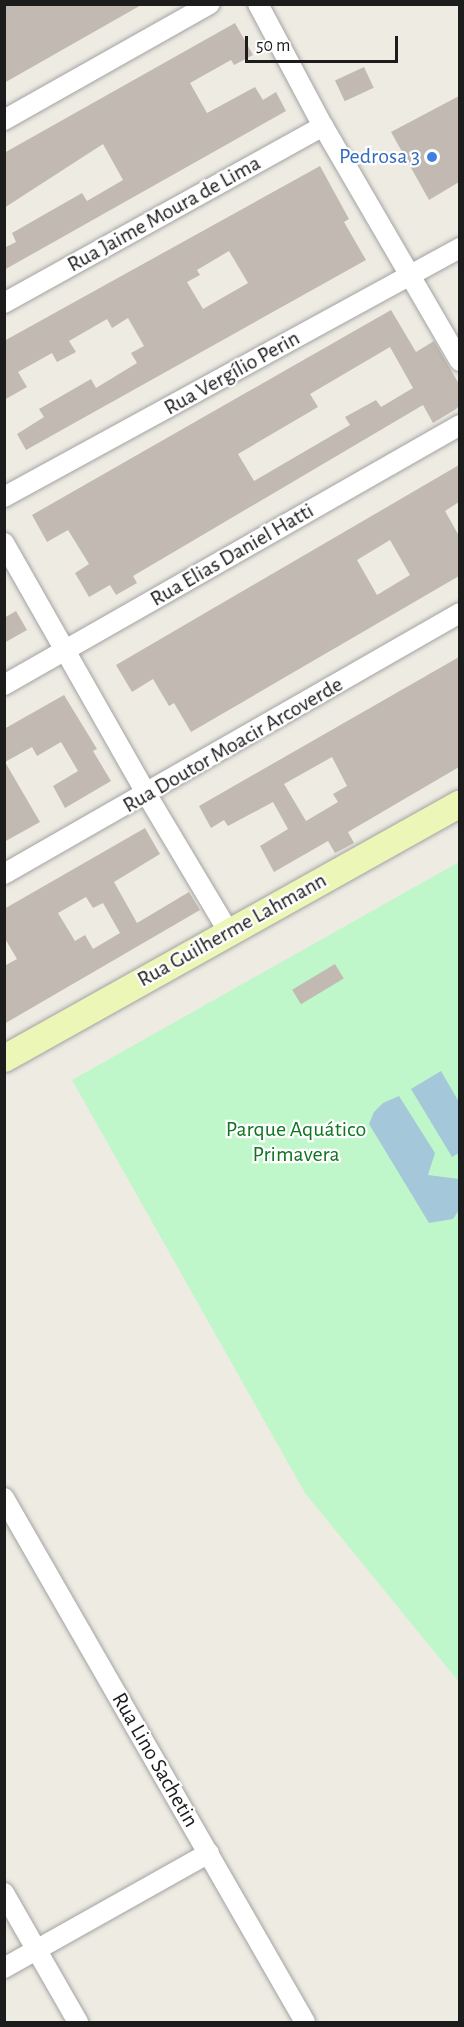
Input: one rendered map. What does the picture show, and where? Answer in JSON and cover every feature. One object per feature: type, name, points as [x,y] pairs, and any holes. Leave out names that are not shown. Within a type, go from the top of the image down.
[{"type":"street","points":[[4,120],[210,4]]},
{"type":"street","points":[[258,4],[323,126],[459,361]]},
{"type":"street","name":"Rua Jaime Moura de Lima","points":[[4,303],[323,126]]},
{"type":"street","name":"Rua Vergílio Perin","points":[[4,497],[459,248]]},
{"type":"street","name":"Rua Elias Daniel Hatti","points":[[4,685],[459,425]]},
{"type":"street","points":[[4,543],[67,649],[147,795],[228,931]]},
{"type":"street","name":"Rua Doutor Moacir Arcoverde","points":[[4,874],[147,795],[459,613]]},
{"type":"street","name":"Rua Guilherme Lahmann","points":[[4,1058],[459,803]]},
{"type":"street","name":"Rua Lino Sachetin","points":[[4,1498],[305,2022]]},
{"type":"street","points":[[4,1968],[209,1853]]},
{"type":"street","points":[[4,1893],[78,2022]]},
{"type":"green space","name":"Parque Aquático Primavera","points":[[459,862],[459,1682],[305,1493],[72,1080]]},
{"type":"water","points":[[441,1071],[459,1102],[459,1153],[452,1157],[411,1089]]},
{"type":"water","points":[[399,1096],[435,1153],[428,1175],[459,1179],[459,1210],[453,1219],[429,1223],[369,1124],[374,1112],[383,1103]]},
{"type":"building","points":[[4,4],[143,4],[4,83]]},
{"type":"building","points":[[235,23],[253,55],[234,65],[231,60],[190,83],[207,113],[255,87],[263,100],[276,92],[286,111],[4,270],[4,248],[16,242],[12,233],[82,193],[87,201],[123,180],[103,144],[4,208],[4,153]]},
{"type":"building","points":[[364,67],[374,88],[345,101],[335,81]]},
{"type":"building","name":"Pedrosa 3","points":[[459,96],[459,182],[429,200],[391,132]]},
{"type":"building","points":[[320,166],[349,219],[344,222],[366,260],[26,450],[17,434],[44,417],[39,409],[91,379],[96,388],[137,363],[131,353],[144,346],[128,318],[112,328],[107,319],[69,341],[76,352],[57,362],[52,353],[18,372],[27,387],[4,400],[4,341]],"holes":[[[229,251],[248,283],[203,309],[187,282],[200,275],[197,270]]]},
{"type":"building","points":[[391,310],[416,352],[434,341],[459,384],[459,406],[456,409],[433,423],[423,405],[133,576],[137,583],[116,595],[110,585],[89,597],[75,573],[89,564],[68,530],[47,542],[32,515]],"holes":[[[390,347],[413,388],[381,407],[376,400],[345,417],[350,425],[254,481],[238,454],[318,407],[310,394]]]},
{"type":"building","points":[[459,465],[459,502],[445,511],[459,536],[459,576],[191,732],[174,703],[169,706],[153,679],[132,692],[116,665]],"holes":[[[390,540],[410,575],[377,595],[357,560]]]},
{"type":"building","points":[[16,611],[27,630],[4,643],[4,618]]},
{"type":"building","points":[[459,657],[459,767],[348,832],[354,843],[335,853],[328,841],[274,872],[260,846],[288,829],[273,802],[228,826],[224,820],[211,828],[199,806]],"holes":[[[332,757],[347,786],[333,794],[338,802],[306,821],[284,784]]]},
{"type":"building","points":[[64,695],[97,749],[93,751],[111,781],[65,808],[53,786],[78,771],[61,742],[37,756],[32,747],[5,762],[40,822],[4,842],[4,729]]},
{"type":"building","points":[[145,828],[160,854],[114,882],[137,923],[189,892],[200,910],[4,1024],[4,966],[17,959],[4,937],[4,909]],"holes":[[[86,897],[93,908],[103,903],[120,933],[93,949],[85,935],[75,941],[58,913]]]},
{"type":"building","points":[[335,964],[344,979],[301,1004],[292,990]]},
{"type":"place","name":"Pedrosa 3","points":[[432,157]]}]
